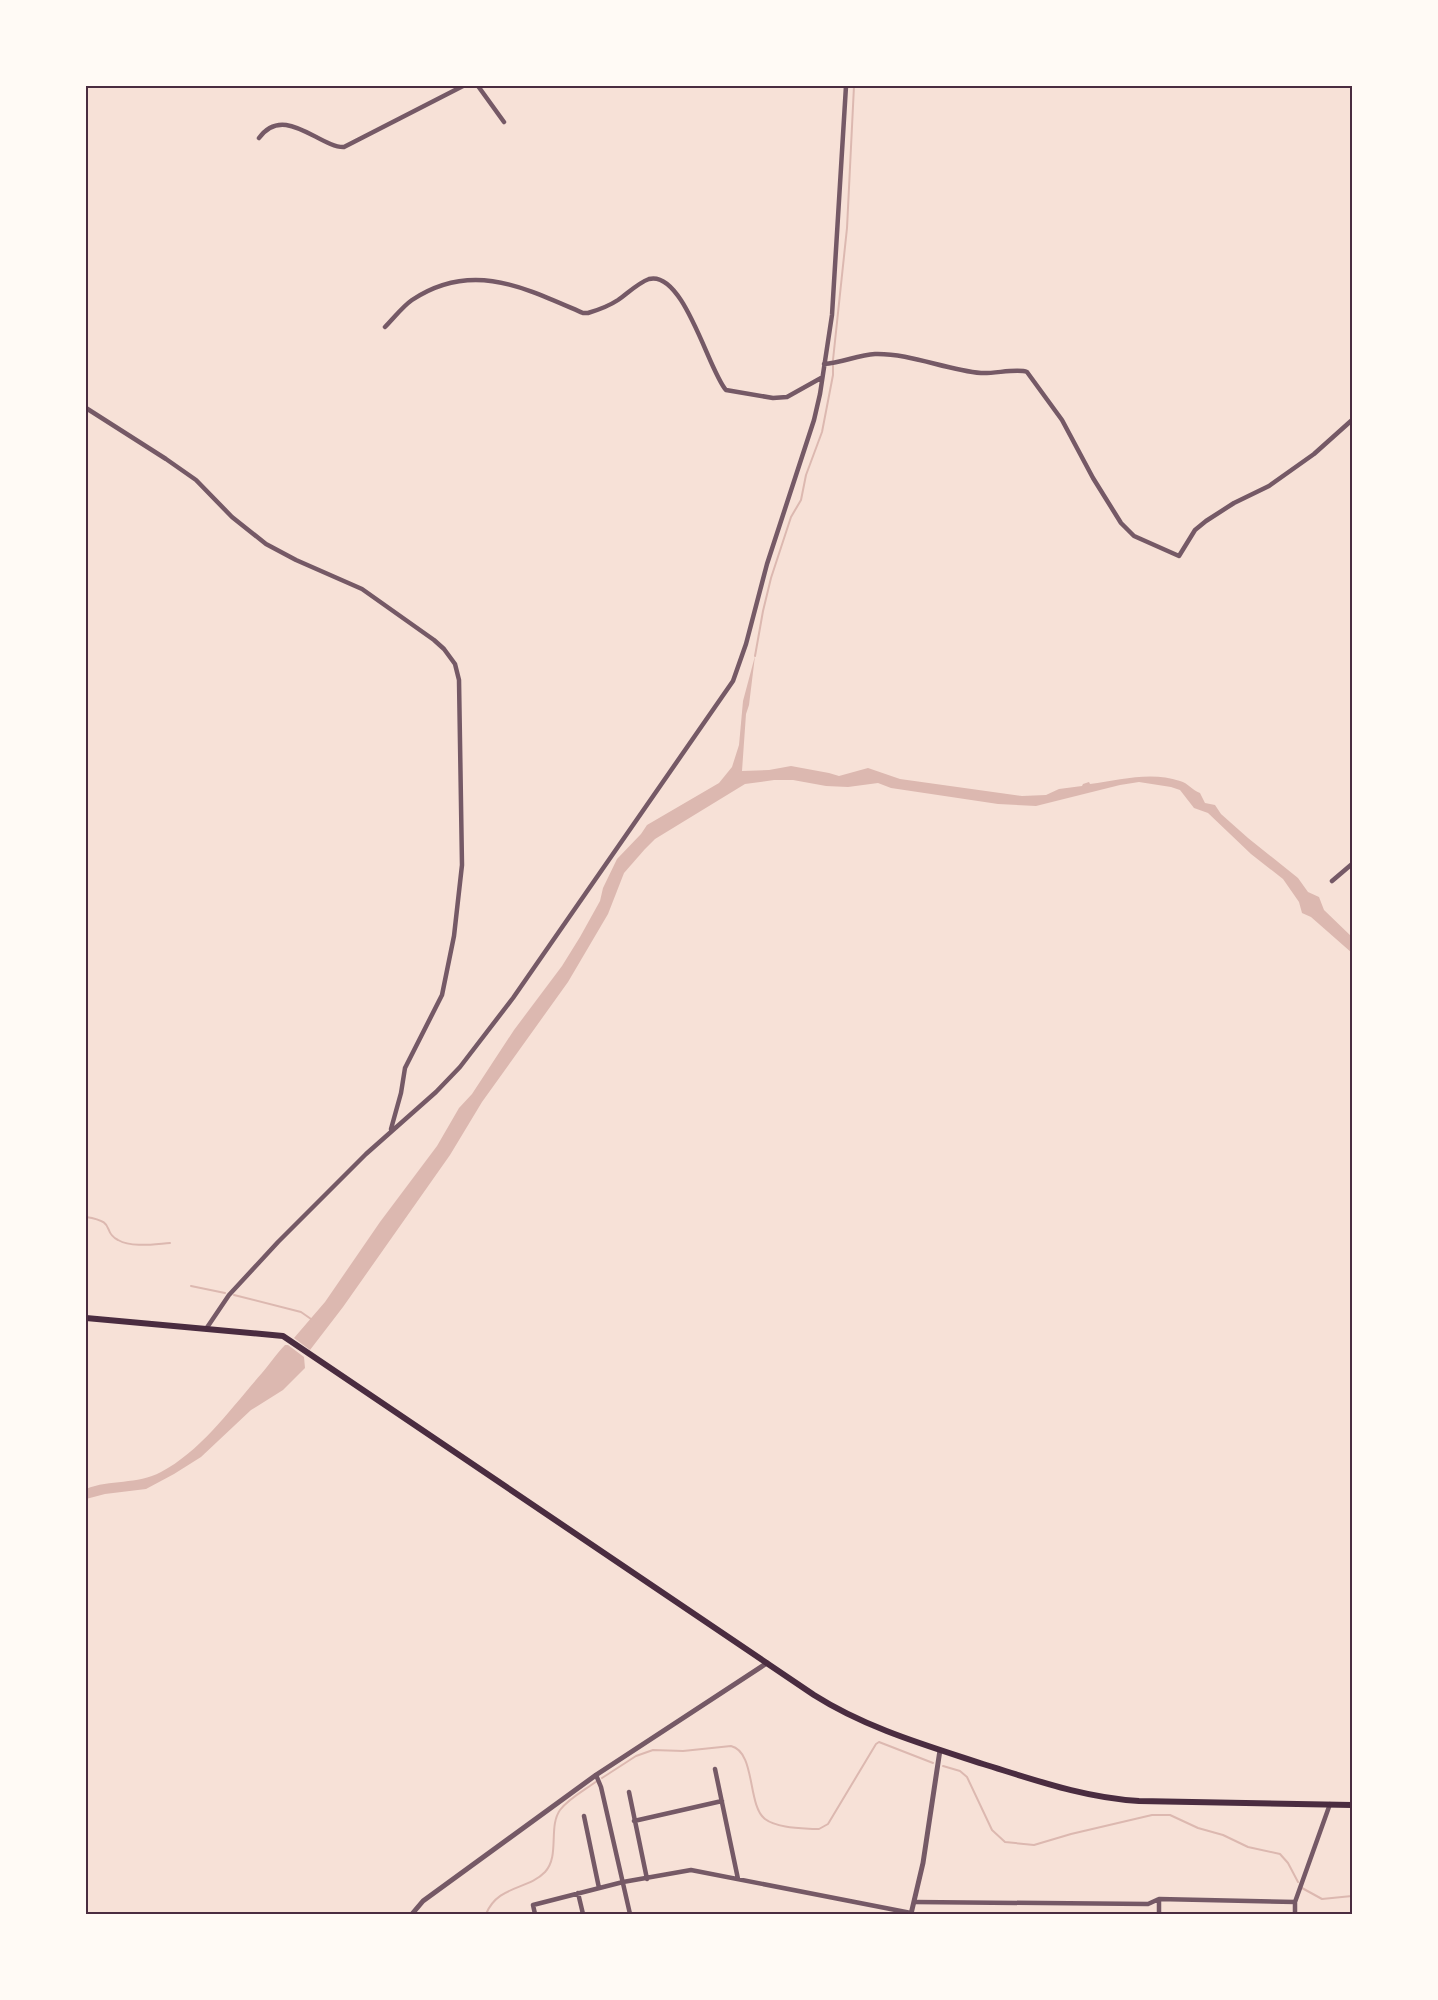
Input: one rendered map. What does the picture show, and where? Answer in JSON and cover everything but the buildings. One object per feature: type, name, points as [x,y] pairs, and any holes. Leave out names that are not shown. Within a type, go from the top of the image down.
[{"type":"main road","points":[[86,1318],[277,1335],[288,1339],[767,1663],[845,1713],[882,1730],[1061,1788],[1104,1798],[1139,1801],[1353,1805]]},
{"type":"street","points":[[259,138],[271,127],[289,126],[338,147],[345,147],[463,86]]},
{"type":"street","points":[[478,86],[504,122]]},
{"type":"street","points":[[206,1329],[229,1295],[272,1250],[390,1131],[449,1080],[497,1020],[733,681],[746,644],[778,528],[814,420],[820,394],[834,291],[846,86]]},
{"type":"street","points":[[385,327],[409,302],[428,291],[454,282],[489,280],[514,284],[588,313],[617,300],[642,283],[655,279],[666,284],[683,303],[726,390],[773,398],[787,397],[821,378]]},
{"type":"street","points":[[824,364],[875,354],[893,355],[979,373],[1024,370],[1062,420],[1093,478],[1121,523],[1134,536],[1179,556],[1195,530],[1206,521],[1234,503],[1269,486],[1314,454],[1353,420]]},
{"type":"street","points":[[86,408],[196,480],[232,517],[266,544],[287,556],[362,589],[444,648],[455,664],[460,692],[463,830],[456,927],[441,995],[405,1068],[401,1093],[390,1131]]},
{"type":"street","points":[[1332,881],[1353,864]]},
{"type":"street","points":[[412,1914],[423,1901],[596,1775],[767,1663]]},
{"type":"street","points":[[535,1914],[533,1905],[623,1882],[691,1870],[911,1914],[923,1863],[940,1750]]},
{"type":"street","points":[[715,1769],[738,1879]]},
{"type":"street","points":[[596,1775],[601,1787],[630,1914]]},
{"type":"street","points":[[629,1792],[647,1879]]},
{"type":"street","points":[[634,1821],[722,1802]]},
{"type":"street","points":[[1295,1914],[1295,1902],[1330,1804]]},
{"type":"street","points":[[584,1816],[598,1888]]},
{"type":"street","points":[[578,1893],[583,1914]]},
{"type":"street","points":[[915,1902],[1148,1904],[1159,1899],[1295,1902]]},
{"type":"street","points":[[1159,1899],[1159,1914]]},
{"type":"shaded area","points":[[755,656],[746,714],[742,771],[791,766],[839,776],[868,768],[900,779],[1022,796],[1046,795],[1059,789],[1082,786],[1089,782],[1090,784],[1135,777],[1147,776],[1180,781],[1200,793],[1205,803],[1215,805],[1221,814],[1248,838],[1298,878],[1308,892],[1319,897],[1324,910],[1352,937],[1352,953],[1311,917],[1302,913],[1299,902],[1283,879],[1251,854],[1208,813],[1194,808],[1180,790],[1171,787],[1139,782],[1036,806],[998,804],[891,788],[878,783],[848,787],[774,780],[745,784],[655,839],[624,873],[608,914],[568,982],[482,1102],[450,1155],[310,1350],[294,1338],[325,1302],[380,1222],[437,1146],[459,1108],[472,1094],[514,1030],[562,966],[600,901],[603,888],[617,859],[647,825],[719,783],[732,767],[739,745],[743,701]]},
{"type":"shaded area","points":[[285,1345],[304,1357],[305,1368],[283,1390],[251,1410],[201,1457],[146,1489],[105,1494],[86,1499],[86,1489],[104,1484],[143,1479],[176,1463],[203,1440]]},
{"type":"waterway","points":[[833,360],[847,228],[854,86]]},
{"type":"waterway","points":[[755,656],[771,578],[791,517],[801,500],[806,475],[822,432],[833,365]]},
{"type":"waterway","points":[[86,1217],[102,1221],[113,1237],[130,1244],[170,1243]]},
{"type":"waterway","points":[[191,1286],[225,1293]]},
{"type":"waterway","points":[[234,1295],[301,1312],[311,1319]]},
{"type":"waterway","points":[[602,1778],[636,1756],[653,1750],[683,1751],[731,1746],[739,1750],[744,1758],[759,1812],[765,1819],[782,1826],[819,1829],[828,1824],[879,1742],[933,1763]]},
{"type":"waterway","points":[[943,1766],[960,1771],[967,1777],[992,1830],[1005,1842],[1034,1845],[1152,1815],[1170,1815],[1248,1847],[1280,1854],[1288,1863],[1298,1882]]},
{"type":"waterway","points":[[486,1914],[491,1905],[505,1893],[538,1878],[545,1872],[552,1858],[555,1825],[560,1810],[572,1798],[597,1781]]},
{"type":"waterway","points":[[1302,1888],[1322,1899],[1352,1896]]}]
